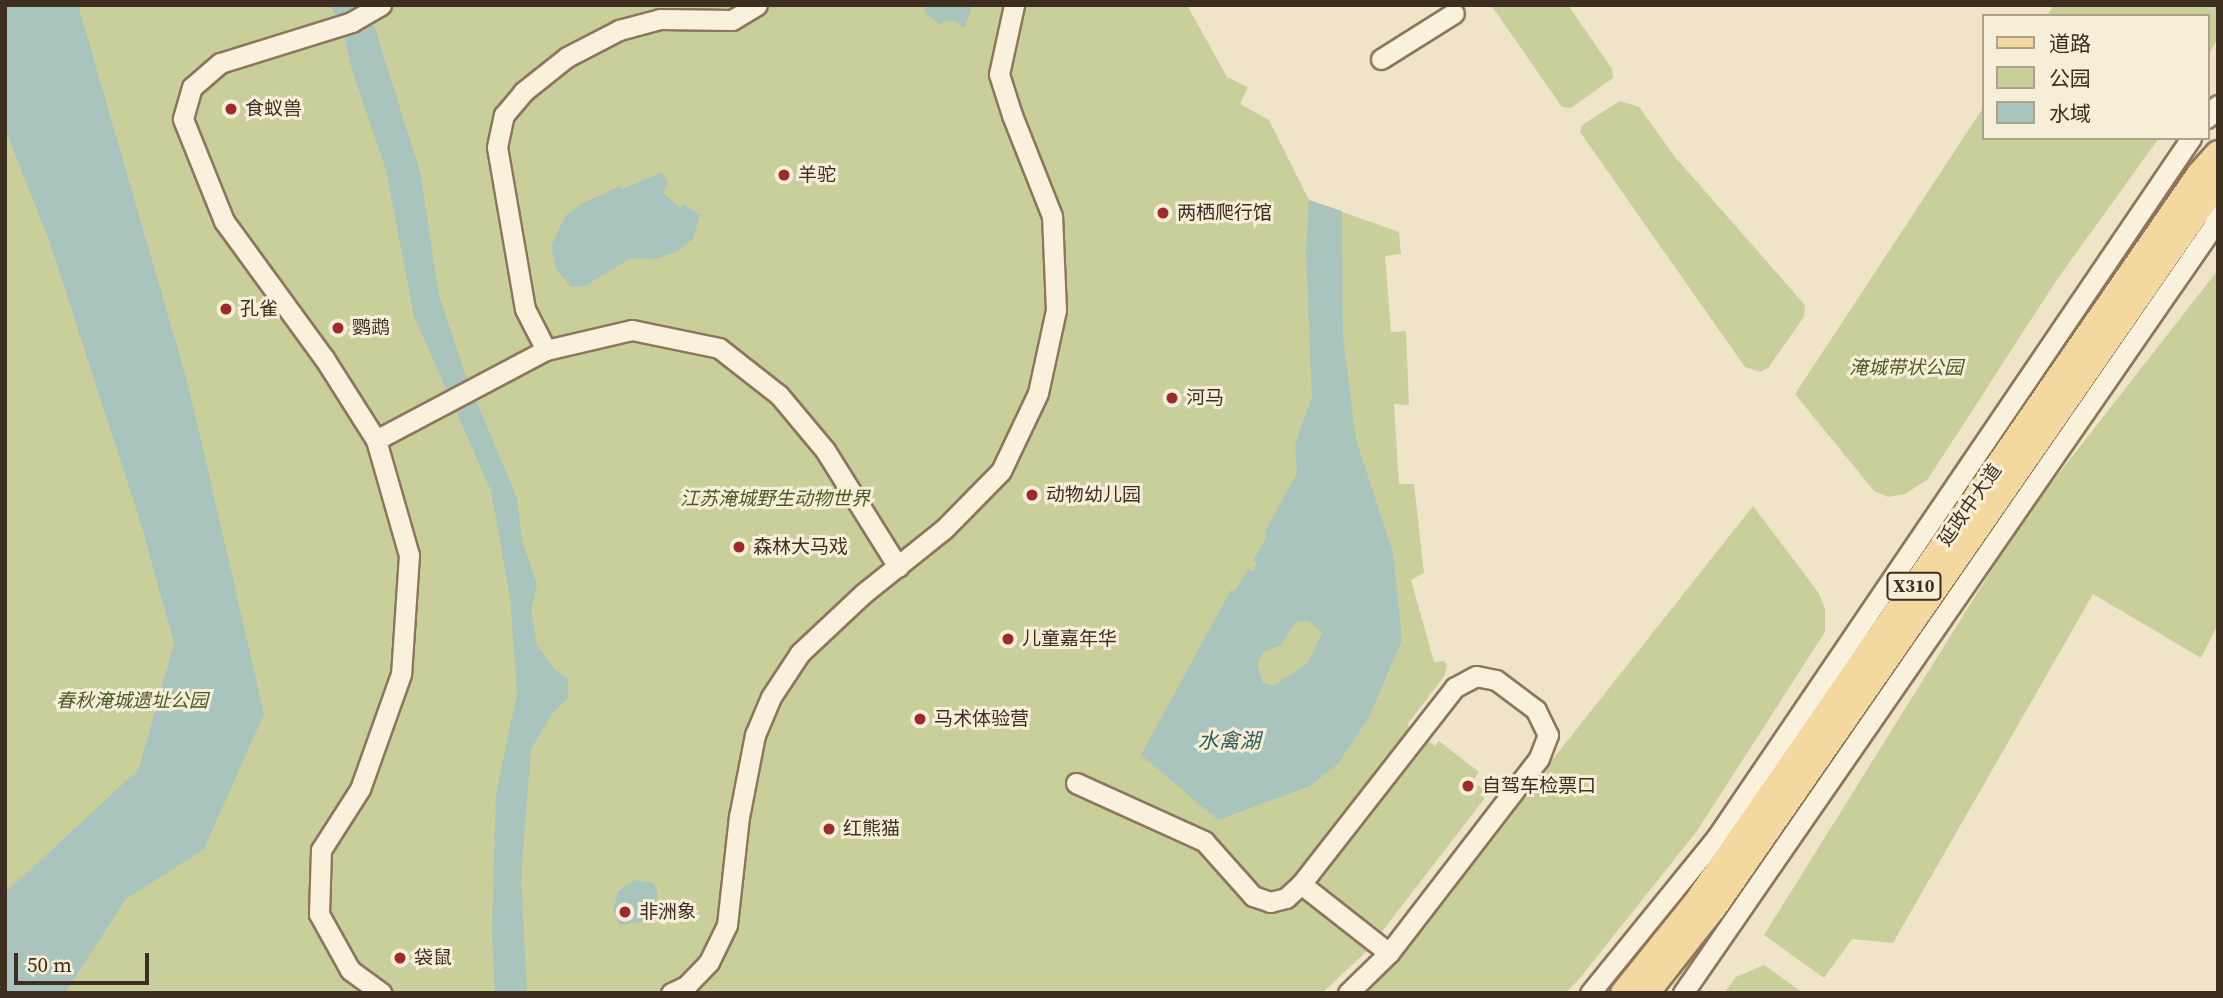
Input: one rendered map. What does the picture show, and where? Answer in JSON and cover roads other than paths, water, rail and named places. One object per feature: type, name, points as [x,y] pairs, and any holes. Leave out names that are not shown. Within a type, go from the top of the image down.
[{"type":"main road","name":"延政中大道","points":[[1647,993],[1714,908],[2211,180],[2218,153]]},
{"type":"main road","name":"延政中大道","points":[[1623,993],[1697,901],[2211,180]]},
{"type":"street","points":[[382,5],[352,22],[220,64],[192,87],[183,119],[224,221],[324,359],[376,440],[409,555],[401,674],[360,789],[321,850],[319,914],[350,970],[382,993]]},
{"type":"street","points":[[546,351],[525,309],[497,147],[504,115],[523,92],[567,57],[619,30],[660,19],[732,20],[757,5]]},
{"type":"street","points":[[671,993],[685,986],[709,962],[727,925],[739,817],[755,735],[771,697],[800,653],[944,529],[1001,471],[1038,393],[1056,310],[1052,216],[1012,115],[999,74],[1014,5]]},
{"type":"street","points":[[1381,59],[1454,13]]},
{"type":"street","points":[[1590,993],[1716,838],[2191,140]]},
{"type":"street","points":[[1683,993],[2214,225],[2211,180]]},
{"type":"street","points":[[376,440],[546,351],[632,330],[719,348],[779,395],[817,441],[898,567]]},
{"type":"street","points":[[1076,783],[1205,841],[1253,896],[1270,902],[1286,898],[1301,884],[1455,687],[1476,676],[1496,680],[1536,710],[1548,735],[1539,758],[1389,953],[1348,993]]},
{"type":"street","points":[[1301,884],[1389,953]]},
{"type":"water","points":[[5,5],[78,5],[189,388],[264,714],[204,849],[126,899],[65,993],[5,993],[5,893],[139,769],[174,643],[141,524],[49,240],[5,129]]},
{"type":"water","points":[[330,5],[365,5],[337,17]]},
{"type":"water","points":[[923,5],[973,5],[964,28],[953,21],[940,25],[925,12]]},
{"type":"water","points":[[374,25],[420,172],[439,295],[464,371],[517,498],[522,540],[537,585],[531,610],[537,645],[555,670],[568,679],[568,698],[552,714],[531,749],[521,876],[527,993],[495,993],[492,931],[496,794],[517,694],[510,597],[491,491],[414,316],[386,170],[351,67],[344,34]]},
{"type":"water","points":[[662,172],[668,184],[662,192],[680,208],[684,204],[700,215],[693,239],[677,252],[654,259],[631,258],[585,286],[571,287],[556,269],[551,246],[566,215],[583,203],[620,186],[622,189]]},
{"type":"water","name":"水禽湖","points":[[1309,200],[1342,211],[1343,336],[1356,440],[1393,552],[1402,640],[1369,717],[1338,764],[1310,786],[1218,820],[1141,755],[1231,590],[1235,591],[1248,569],[1253,572],[1257,563],[1253,561],[1267,536],[1264,534],[1297,473],[1295,444],[1312,397],[1306,251]],"holes":[[[1309,621],[1322,633],[1308,663],[1273,686],[1263,683],[1257,664],[1263,652],[1281,645],[1296,622]]]},
{"type":"water","points":[[636,880],[653,883],[658,893],[654,909],[642,922],[620,925],[613,911],[618,891]]},
{"type":"place","name":"食蚁兽","points":[[231,109]]},
{"type":"place","name":"羊驼","points":[[784,175]]},
{"type":"place","name":"两栖爬行馆","points":[[1163,213]]},
{"type":"place","name":"孔雀","points":[[226,309]]},
{"type":"place","name":"鹦鹉","points":[[338,328]]},
{"type":"place","name":"河马","points":[[1172,398]]},
{"type":"place","name":"动物幼儿园","points":[[1032,495]]},
{"type":"place","name":"森林大马戏","points":[[739,547]]},
{"type":"place","name":"儿童嘉年华","points":[[1008,639]]},
{"type":"place","name":"马术体验营","points":[[920,719]]},
{"type":"place","name":"自驾车检票口","points":[[1468,786]]},
{"type":"place","name":"红熊猫","points":[[829,829]]},
{"type":"place","name":"非洲象","points":[[625,912]]},
{"type":"place","name":"袋鼠","points":[[400,958]]},
{"type":"park label","name":"淹城带状公园","points":[[1906,368]]},
{"type":"park label","name":"江苏淹城野生动物世界","points":[[775,499]]},
{"type":"park label","name":"春秋淹城遗址公园","points":[[132,701]]}]
